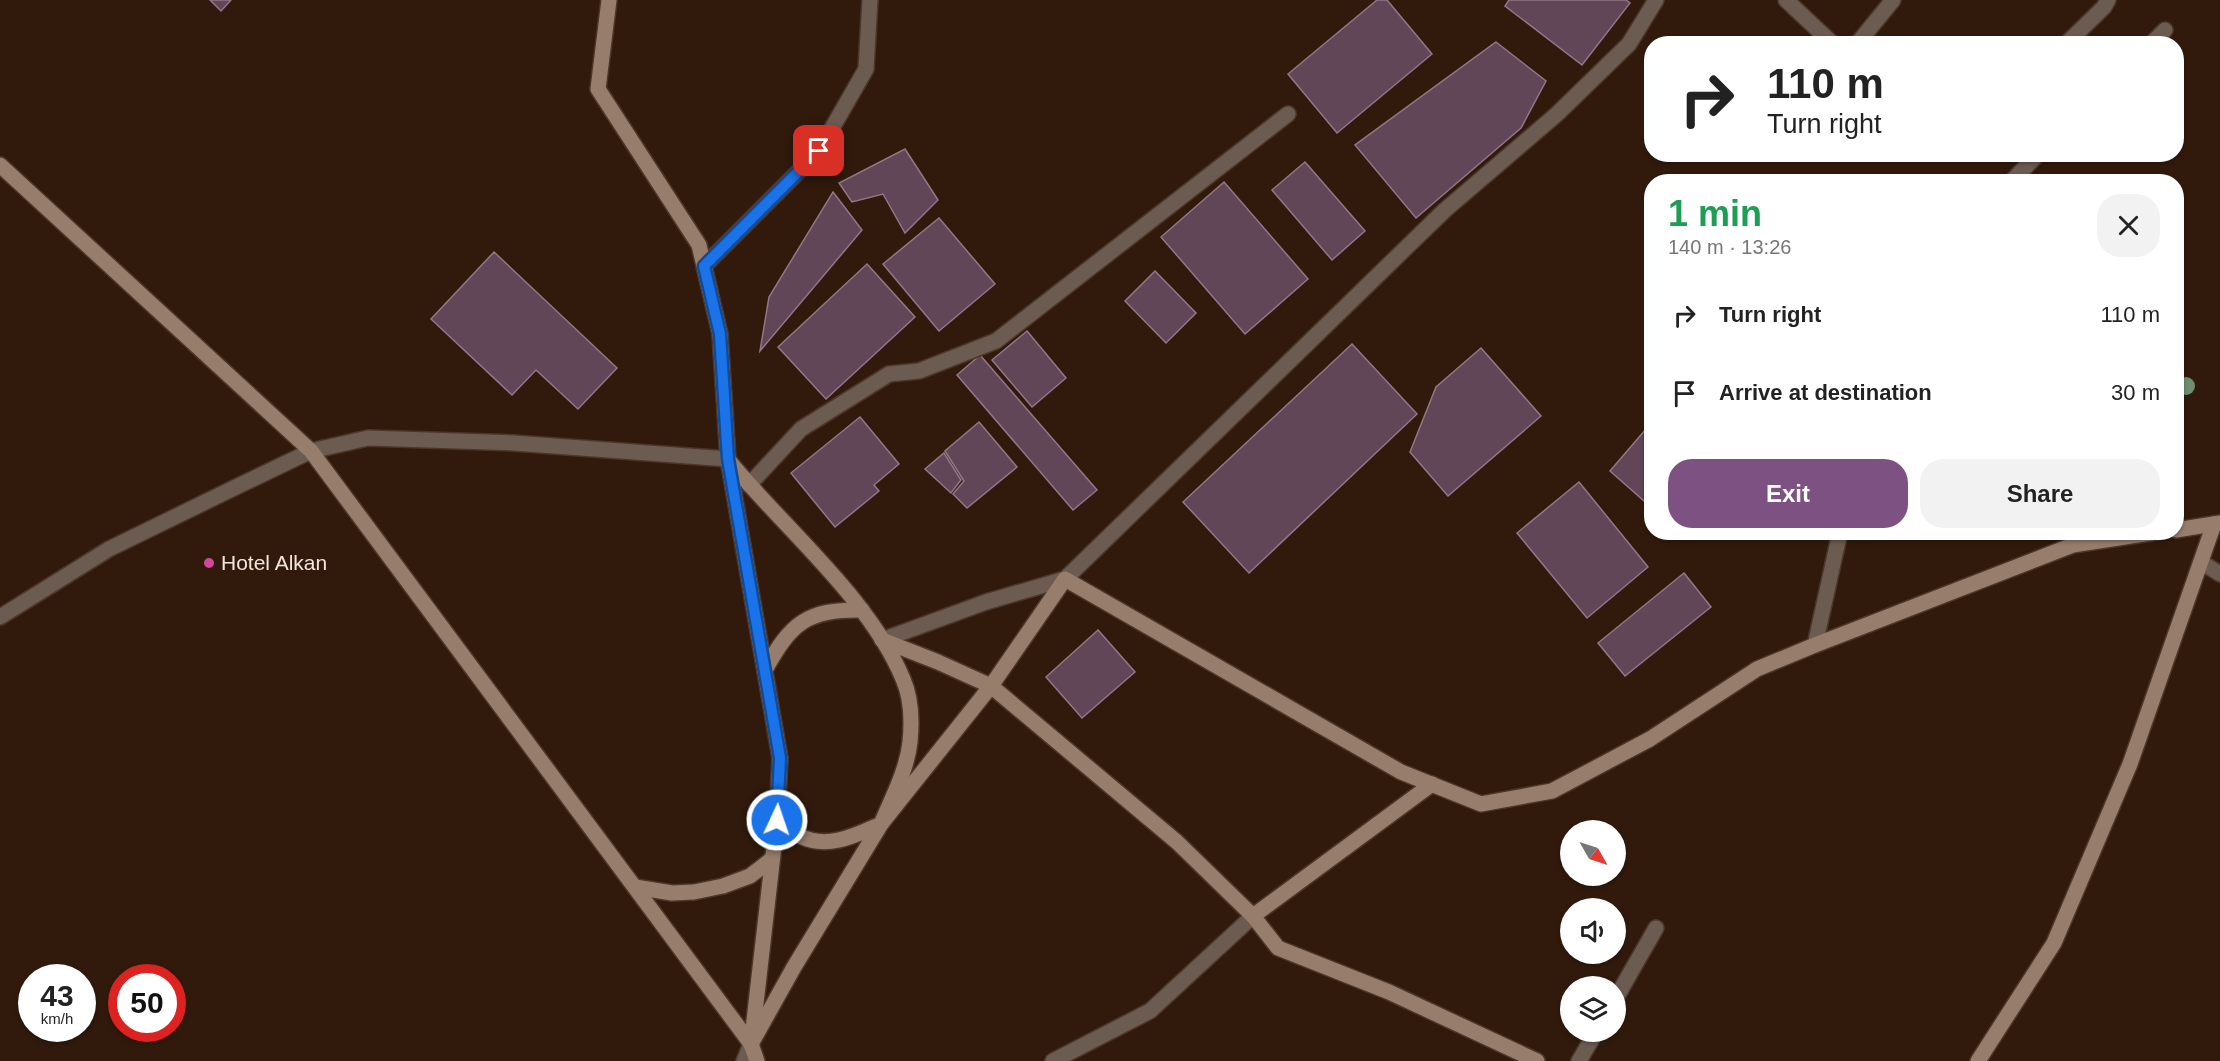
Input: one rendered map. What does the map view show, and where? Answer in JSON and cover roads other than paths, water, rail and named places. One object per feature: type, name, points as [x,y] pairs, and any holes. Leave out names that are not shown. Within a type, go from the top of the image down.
[{"type":"street","points":[[609,0],[598,89],[699,245],[720,334],[728,459],[780,758],[777,820],[751,1044]]},
{"type":"street","points":[[704,266],[819,151],[866,69],[870,0]]},
{"type":"street","points":[[1786,0],[1824,36]]},
{"type":"street","points":[[1864,36],[1893,0]]},
{"type":"street","points":[[2074,36],[2104,7],[2108,0]]},
{"type":"street","points":[[744,1061],[751,1044],[800,957],[881,824],[991,686],[1065,579],[1445,210],[1557,114],[1621,52],[1629,44],[1657,1]]},
{"type":"street","points":[[2159,36],[2165,30]]},
{"type":"street","points":[[749,485],[801,429],[889,374],[919,371],[996,341],[1287,114]]},
{"type":"street","points":[[2019,174],[2030,162]]},
{"type":"street","points":[[0,165],[311,451],[751,1044],[757,1061]]},
{"type":"street","points":[[0,617],[109,549],[311,451],[368,438],[514,443],[728,459],[862,610],[904,680],[910,711],[910,744],[898,783],[881,824],[847,839],[825,842],[802,837],[777,820]]},
{"type":"street","points":[[2184,529],[2217,524]]},
{"type":"street","points":[[1978,1061],[2054,943],[2130,764],[2201,562],[2217,524]]},
{"type":"street","points":[[1815,645],[1838,540]]},
{"type":"street","points":[[882,640],[986,602],[1065,579],[1401,772],[1481,804],[1552,791],[1650,739],[1757,669],[2073,545],[2105,540]]},
{"type":"street","points":[[2201,562],[2220,574]]},
{"type":"street","points":[[765,670],[777,647],[788,633],[802,622],[816,614],[835,610],[862,610]]},
{"type":"street","points":[[882,640],[991,686],[1177,842],[1253,916],[1278,948],[1389,992],[1538,1061]]},
{"type":"street","points":[[1053,1061],[1150,1011],[1253,916],[1432,784]]},
{"type":"street","points":[[635,887],[672,893],[694,892],[723,886],[750,876],[772,859]]},
{"type":"street","points":[[1626,980],[1656,928]]},
{"type":"street","points":[[1579,1061],[1590,1042]]},
{"type":"place","name":"Hotel Alkan","points":[[209,563]]}]
